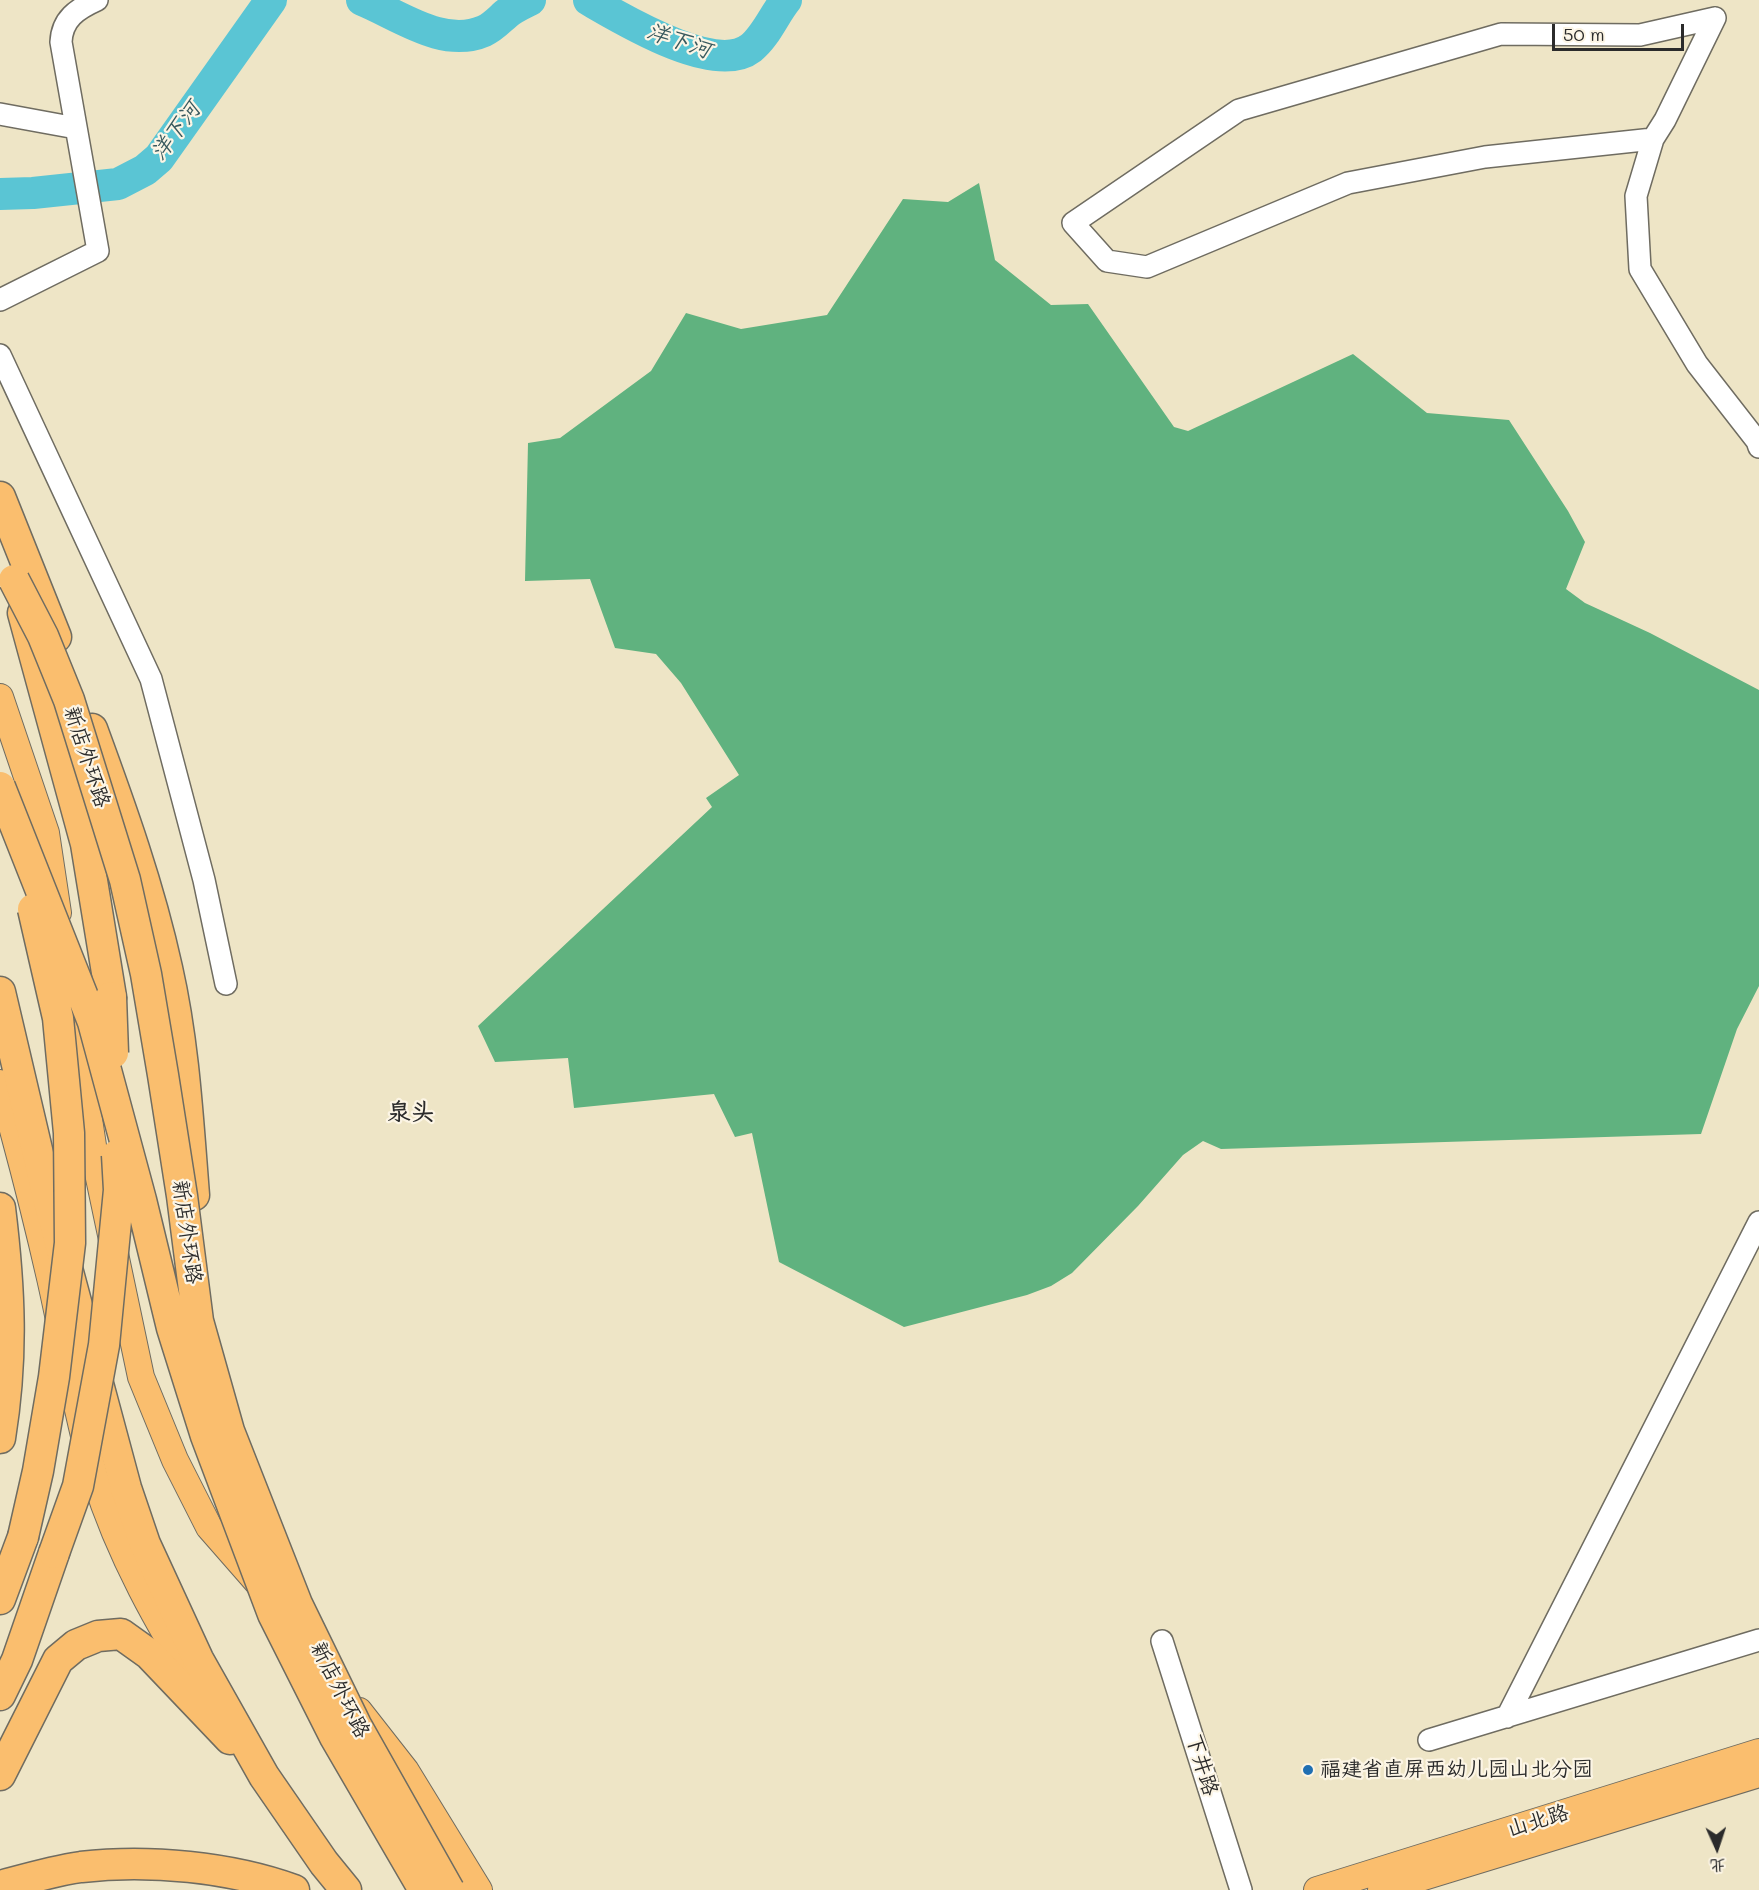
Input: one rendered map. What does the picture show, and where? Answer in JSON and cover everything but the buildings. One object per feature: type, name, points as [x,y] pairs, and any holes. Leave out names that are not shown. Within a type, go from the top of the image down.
[{"type":"highway","points":[[0,497],[82,704],[150,898],[168,970],[184,1072],[198,1245]]},
{"type":"highway","name":"新店外环路","points":[[0,548],[43,636],[69,700],[125,880],[146,974],[163,1075],[198,1321],[229,1431],[297,1604],[356,1725],[449,1890]]},
{"type":"highway","points":[[0,1695],[17,1660],[78,1486],[104,1345],[119,1190],[111,997],[86,844],[14,580]]},
{"type":"highway","name":"新店外环路","points":[[0,787],[93,1022],[141,1200],[172,1328],[206,1436],[273,1614],[335,1737],[424,1890]]},
{"type":"highway","points":[[0,799],[32,903],[58,1018],[69,1133],[70,1243],[54,1377],[39,1471],[23,1537],[0,1599]]},
{"type":"highway","points":[[0,992],[50,1204],[136,1520],[158,1575],[198,1659],[264,1776],[324,1863],[346,1890]]},
{"type":"highway","points":[[0,1208],[8,1286],[0,1438]]},
{"type":"highway","points":[[0,1775],[58,1660],[76,1645],[98,1635],[122,1634],[149,1654],[170,1674],[264,1776]]},
{"type":"highway","points":[[0,1886],[81,1867],[132,1864],[196,1868],[271,1881],[294,1890]]},
{"type":"main road","points":[[0,697],[46,833],[95,1159],[141,1377],[175,1460],[210,1527],[291,1623],[406,1770],[479,1890]]},
{"type":"main road","points":[[0,1083],[50,1277],[71,1381],[96,1478],[110,1518],[154,1615],[209,1705],[264,1776]]},
{"type":"main road","points":[[198,1245],[212,1483],[291,1623]]},
{"type":"main road","name":"山北路","points":[[1317,1890],[1759,1752]]},
{"type":"main road","name":"山北路","points":[[1381,1890],[1759,1773]]},
{"type":"street","points":[[0,300],[98,251],[61,42],[64,24],[84,6],[97,0]]},
{"type":"street","points":[[1653,139],[1485,157],[1348,183],[1147,267],[1107,261],[1073,223],[1239,110],[1501,34],[1640,35],[1715,18],[1665,120],[1653,139],[1636,196],[1640,269],[1697,364],[1757,441],[1759,447]]},
{"type":"street","points":[[0,114],[76,128]]},
{"type":"street","points":[[0,355],[151,679],[204,880],[226,984]]},
{"type":"street","points":[[1507,1717],[1759,1222]]},
{"type":"street","points":[[1429,1740],[1759,1640]]},
{"type":"street","name":"下井路","points":[[1162,1641],[1241,1890]]},
{"type":"green space","points":[[979,183],[995,260],[1051,305],[1088,304],[1174,427],[1188,431],[1353,354],[1427,413],[1509,420],[1568,511],[1585,542],[1566,589],[1585,603],[1650,633],[1759,690],[1759,986],[1737,1029],[1701,1134],[1221,1149],[1203,1141],[1183,1155],[1138,1206],[1072,1273],[1051,1286],[1027,1295],[904,1327],[779,1262],[752,1133],[735,1137],[714,1094],[574,1108],[568,1058],[495,1062],[478,1026],[712,807],[706,798],[739,775],[681,683],[656,654],[615,648],[590,579],[525,581],[528,443],[560,438],[651,371],[686,313],[741,329],[827,315],[903,199],[948,202]]},
{"type":"waterway","name":"洋下河","points":[[0,194],[118,184],[145,170],[159,158],[271,0]]},
{"type":"waterway","name":"洋下河","points":[[362,0],[422,28],[453,36],[484,31],[530,0]]},
{"type":"waterway","name":"洋下河","points":[[589,0],[669,42],[715,55],[735,55],[751,48],[761,38],[786,0]]},
{"type":"place","name":"福建省直屏西幼儿园山北分园","points":[[1308,1770]]},
{"type":"district","name":"泉头","points":[[411,1113]]}]
